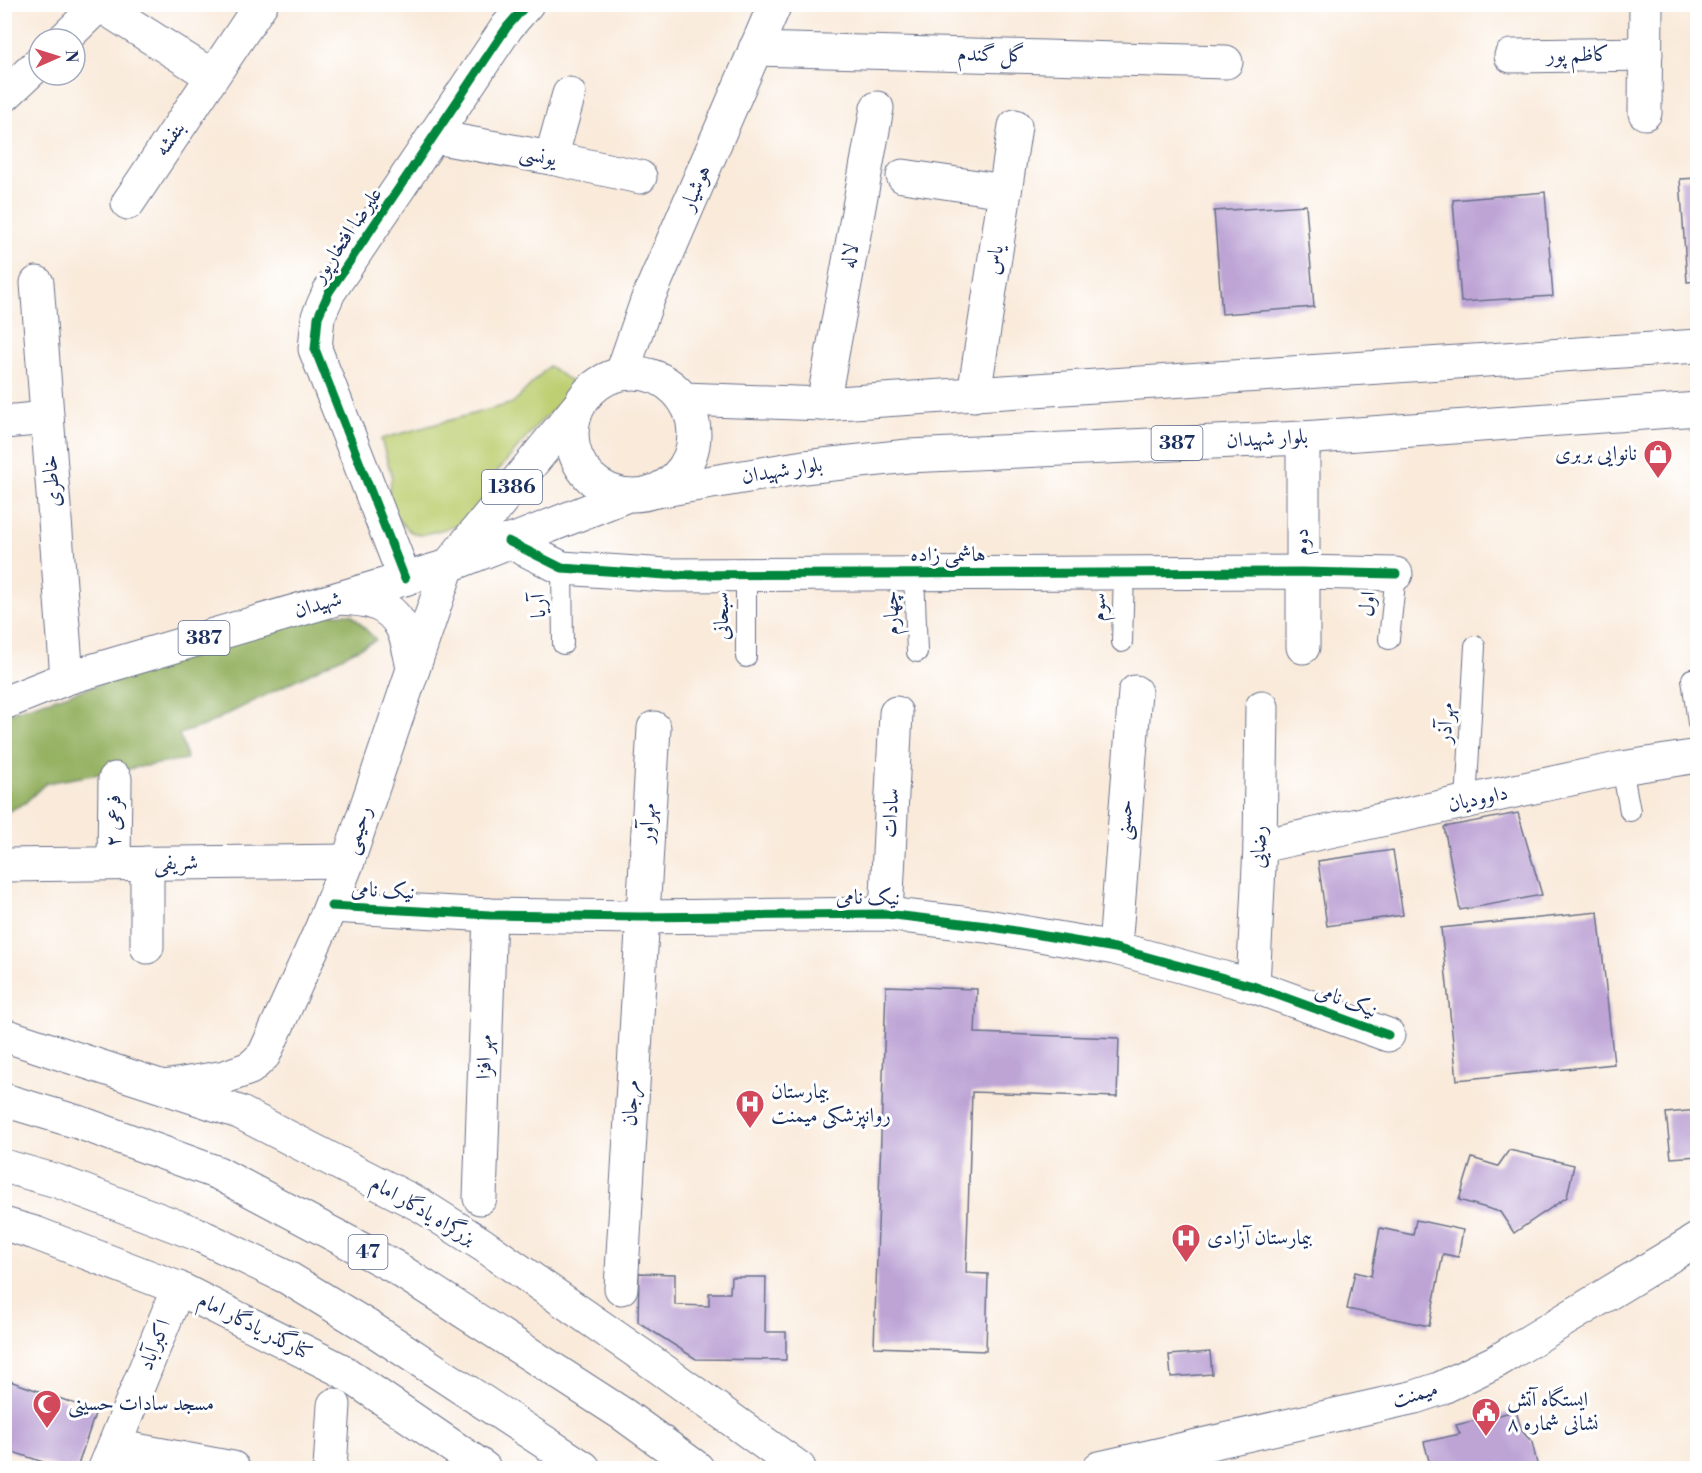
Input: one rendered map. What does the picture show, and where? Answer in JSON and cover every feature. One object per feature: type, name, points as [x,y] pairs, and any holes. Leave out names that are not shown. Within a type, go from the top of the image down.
[{"type":"main road","name":"بنفشه","points":[[128,202],[261,4]]},
{"type":"main road","name":"علیرضا افتخارپور","points":[[405,579],[315,349],[318,317],[329,292],[507,27],[527,4]]},
{"type":"main road","name":"هوشیار","points":[[622,373],[647,301],[775,4]]},
{"type":"main road","points":[[1645,113],[1646,4]]},
{"type":"main road","points":[[77,27],[100,5],[212,76]]},
{"type":"main road","name":"گل گندم","points":[[755,49],[1226,62]]},
{"type":"main road","name":"کاظم پور","points":[[1511,56],[1646,54]]},
{"type":"main road","points":[[4,96],[27,74]]},
{"type":"main road","points":[[552,158],[569,94]]},
{"type":"main road","name":"لاله","points":[[823,404],[877,108]]},
{"type":"main road","name":"یاس","points":[[974,395],[1015,126]]},
{"type":"main road","name":"یونسی","points":[[435,137],[640,177]]},
{"type":"main road","points":[[903,176],[1005,191]]},
{"type":"main road","name":"خاطری","points":[[37,283],[67,678]]},
{"type":"main road","points":[[683,399],[823,404],[1698,346]]},
{"type":"main road","points":[[637,372],[654,376],[670,385],[683,399],[691,416],[694,434],[692,453],[683,469],[670,483],[643,493],[613,492],[596,483],[582,468],[573,449],[571,428],[577,408],[595,385],[608,377],[637,372]]},
{"type":"main road","name":"1386","points":[[448,566],[577,408]]},
{"type":"main road","name":"بلوار شهیدان","points":[[643,493],[823,465],[908,456],[1303,438],[1698,409]]},
{"type":"main road","points":[[4,422],[47,418]]},
{"type":"main road","name":"دوم","points":[[1303,438],[1303,647]]},
{"type":"main road","name":"شهیدان","points":[[4,703],[67,678],[448,566],[508,541],[643,493]]},
{"type":"main road","name":"هاشمی زاده","points":[[508,541],[562,568],[666,575],[1124,572],[1396,574]]},
{"type":"main road","name":"رحیمی","points":[[164,1087],[225,1077],[250,1068],[264,1055],[331,906],[348,861],[448,566]]},
{"type":"main road","points":[[340,598],[373,602],[390,611],[401,624],[413,669]]},
{"type":"main road","name":"حسنی","points":[[1115,948],[1135,692]]},
{"type":"main road","name":"رضایی","points":[[1253,986],[1260,846],[1262,707]]},
{"type":"main road","name":"سادات","points":[[886,914],[896,713]]},
{"type":"main road","name":"مهرآور","points":[[642,917],[654,728]]},
{"type":"main road","name":"داوودیان","points":[[1260,846],[1622,768],[1698,756]]},
{"type":"main road","name":"فرعی ۲","points":[[114,863],[115,779]]},
{"type":"main road","name":"شریفی","points":[[4,865],[348,861]]},
{"type":"main road","points":[[147,863],[147,947]]},
{"type":"main road","name":"نیک نامی","points":[[331,906],[489,915],[642,917],[886,914],[987,926],[1115,948],[1253,986],[1388,1035]]},
{"type":"main road","name":"مهر افزا","points":[[480,1198],[489,915]]},
{"type":"main road","name":"مرجان","points":[[621,1288],[642,917]]},
{"type":"main road","name":"بزرگراه یادگار امام","points":[[4,1035],[239,1112],[422,1206],[483,1245],[660,1368],[798,1468]]},
{"type":"main road","name":"47","points":[[4,1101],[81,1123],[218,1173],[393,1266],[624,1415],[697,1468]]},
{"type":"main road","points":[[4,1166],[57,1181],[197,1234],[288,1278],[372,1329],[584,1468]]},
{"type":"main road","name":"کنارگذر یادگار امام","points":[[4,1224],[35,1233],[178,1288],[341,1370],[484,1468]]},
{"type":"main road","name":"میمنت","points":[[1099,1468],[1403,1400],[1439,1389],[1497,1361],[1698,1239]]},
{"type":"main road","name":"اکبرآباد","points":[[109,1457],[178,1288]]},
{"type":"main road","points":[[330,1468],[334,1405]]},
{"type":"main road","points":[[109,1457],[233,1468]]},
{"type":"lane","name":"آریا","points":[[562,568],[563,644]]},
{"type":"lane","name":"سوم","points":[[1122,642],[1124,572]]},
{"type":"lane","name":"چهارم","points":[[914,573],[917,652]]},
{"type":"lane","name":"سبحانی","points":[[746,574],[746,657]]},
{"type":"lane","name":"اول","points":[[1389,639],[1396,574]]},
{"type":"lane","name":"مهرآذر","points":[[1466,802],[1475,646]]},
{"type":"lane","points":[[1692,679],[1698,723]]},
{"type":"lane","points":[[1622,768],[1630,811]]},
{"type":"green space","points":[[549,366],[579,387],[538,424],[497,472],[483,505],[467,523],[421,535],[411,532],[404,526],[394,514],[387,498],[392,477],[381,439],[513,403]]},
{"type":"green space","points":[[324,614],[351,614],[376,640],[206,725],[179,734],[187,759],[46,783],[25,803],[5,813],[5,714]]},
{"type":"building","points":[[1698,178],[1698,281],[1687,282],[1680,179]]},
{"type":"building","points":[[1545,192],[1553,296],[1461,302],[1453,200]]},
{"type":"building","points":[[1306,205],[1314,307],[1222,314],[1214,211]]},
{"type":"building","points":[[1518,813],[1542,895],[1460,910],[1444,827]]},
{"type":"building","points":[[1393,850],[1403,915],[1327,926],[1318,861]]},
{"type":"building","points":[[1598,912],[1614,1064],[1457,1080],[1441,928]]},
{"type":"building","points":[[886,986],[977,989],[975,1033],[1119,1038],[1117,1097],[972,1092],[966,1273],[988,1274],[986,1351],[874,1347]]},
{"type":"building","points":[[1698,1110],[1698,1156],[1671,1158],[1666,1113]]},
{"type":"building","points":[[1509,1150],[1574,1165],[1567,1197],[1514,1233],[1500,1212],[1459,1200],[1472,1158],[1498,1166]]},
{"type":"building","points":[[1416,1220],[1463,1230],[1458,1257],[1443,1254],[1429,1326],[1347,1309],[1355,1272],[1371,1276],[1380,1228],[1413,1235]]},
{"type":"building","points":[[639,1273],[675,1274],[675,1305],[709,1306],[709,1293],[730,1293],[731,1277],[766,1277],[765,1332],[786,1332],[786,1360],[696,1359],[638,1322]]},
{"type":"building","points":[[1210,1352],[1212,1374],[1171,1377],[1169,1355]]},
{"type":"building","name":"مسجد سادات حسینی","points":[[4,1379],[96,1411],[77,1468],[61,1468],[4,1449]]},
{"type":"building","name":"ایستگاه آتش نشانی شماره ۸","points":[[1516,1411],[1522,1431],[1532,1442],[1538,1468],[1431,1468],[1424,1442],[1460,1434],[1456,1425]]},
{"type":"cycle path","points":[[405,579],[315,349],[318,317],[329,292],[507,27],[527,4]]},
{"type":"cycle path","points":[[508,541],[562,568],[666,575],[1302,572],[1396,574]]},
{"type":"cycle path","points":[[331,906],[490,915],[642,917],[886,914],[987,926],[1115,948],[1253,986],[1388,1035]]},
{"type":"place","name":"نانوایی بربری","points":[[1658,480]]},
{"type":"place","name":"بیمارستان روانپزشکی میمنت","points":[[750,1130]]},
{"type":"place","name":"بیمارستان آزادی","points":[[1186,1264]]},
{"type":"place","name":"مسجد سادات حسینی","points":[[47,1430]]},
{"type":"place","name":"ایستگاه آتش نشانی شماره ۸","points":[[1486,1438]]}]
